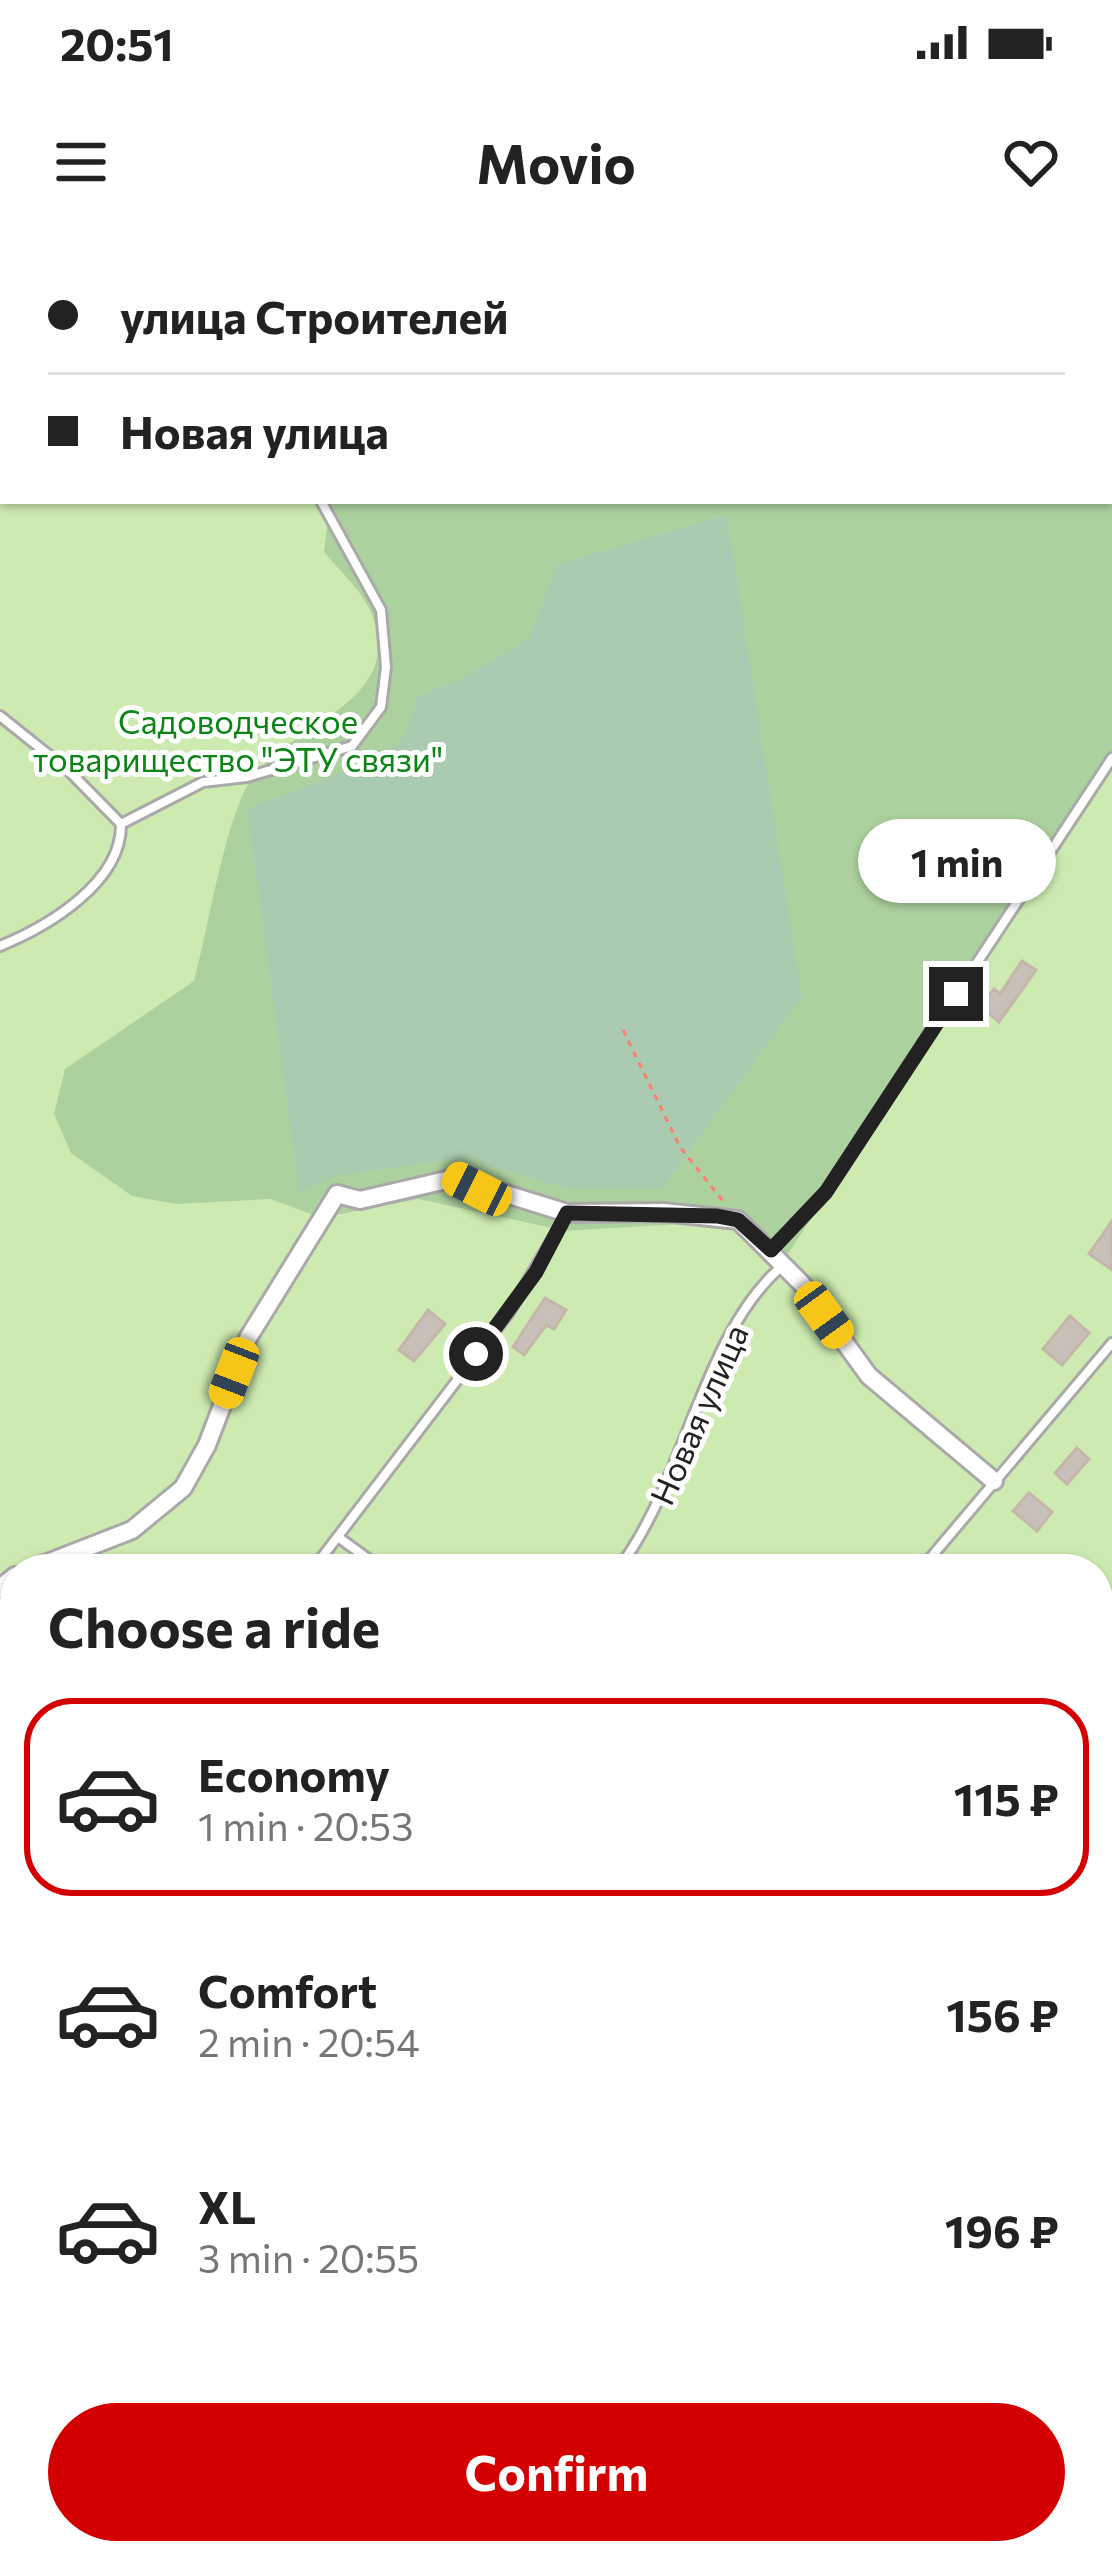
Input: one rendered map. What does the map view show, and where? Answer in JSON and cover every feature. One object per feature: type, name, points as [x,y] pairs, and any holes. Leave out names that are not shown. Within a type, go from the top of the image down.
[{"type":"street","points":[[70,1554],[132,1530],[183,1488],[207,1444],[248,1338],[337,1194],[360,1200],[455,1178],[567,1213],[663,1212],[738,1220],[784,1264],[869,1376],[994,1481]]},
{"type":"lane","points":[[121,824],[203,782],[247,777],[352,746],[381,706],[386,667],[381,610],[323,504]]},
{"type":"lane","points":[[0,716],[70,772],[121,824],[122,847],[83,897],[0,946]]},
{"type":"lane","points":[[771,1250],[826,1192],[1112,758]]},
{"type":"lane","points":[[325,1554],[509,1311],[567,1213]]},
{"type":"lane","name":"Новая улица","points":[[630,1554],[674,1474],[710,1381],[755,1289],[784,1264]]},
{"type":"lane","points":[[933,1554],[1112,1343]]},
{"type":"lane","points":[[338,1537],[361,1554]]},
{"type":"path","points":[[623,1030],[680,1147],[738,1220]]},
{"type":"green space","name":"Садоводческое товарищество \"ЭТУ связи\"","points":[[0,504],[384,504],[509,643],[323,1218],[418,1199],[565,1231],[717,1222],[1112,757],[1112,1554],[0,1554]]},
{"type":"green space","points":[[330,504],[1112,504],[1112,757],[788,1254],[717,1222],[565,1231],[418,1199],[322,1218],[270,1199],[176,1204],[132,1196],[71,1153],[54,1114],[65,1069],[194,981],[222,858],[244,792],[260,769],[335,713],[373,671],[378,643],[370,610],[324,552]]},
{"type":"green space","points":[[727,515],[802,997],[662,1189],[568,1189],[480,1163],[476,1156],[335,1176],[299,1193],[247,809],[392,748],[404,735],[418,696],[461,679],[529,638],[557,564]]},
{"type":"building","points":[[1022,961],[1036,970],[999,1022],[980,1006],[994,989],[1000,994]]},
{"type":"building","points":[[1112,1221],[1112,1270],[1089,1254]]},
{"type":"building","points":[[545,1298],[566,1310],[554,1329],[546,1325],[524,1355],[513,1347]]},
{"type":"building","points":[[428,1310],[445,1324],[414,1361],[399,1350]]},
{"type":"building","points":[[1070,1316],[1089,1333],[1062,1365],[1043,1349]]},
{"type":"building","points":[[1077,1448],[1089,1459],[1067,1484],[1055,1473]]},
{"type":"building","points":[[1029,1493],[1052,1512],[1037,1531],[1013,1511]]},
{"type":"route","points":[[476,1354],[536,1272],[567,1213],[717,1216],[738,1220],[771,1250],[826,1192],[956,994]]}]
